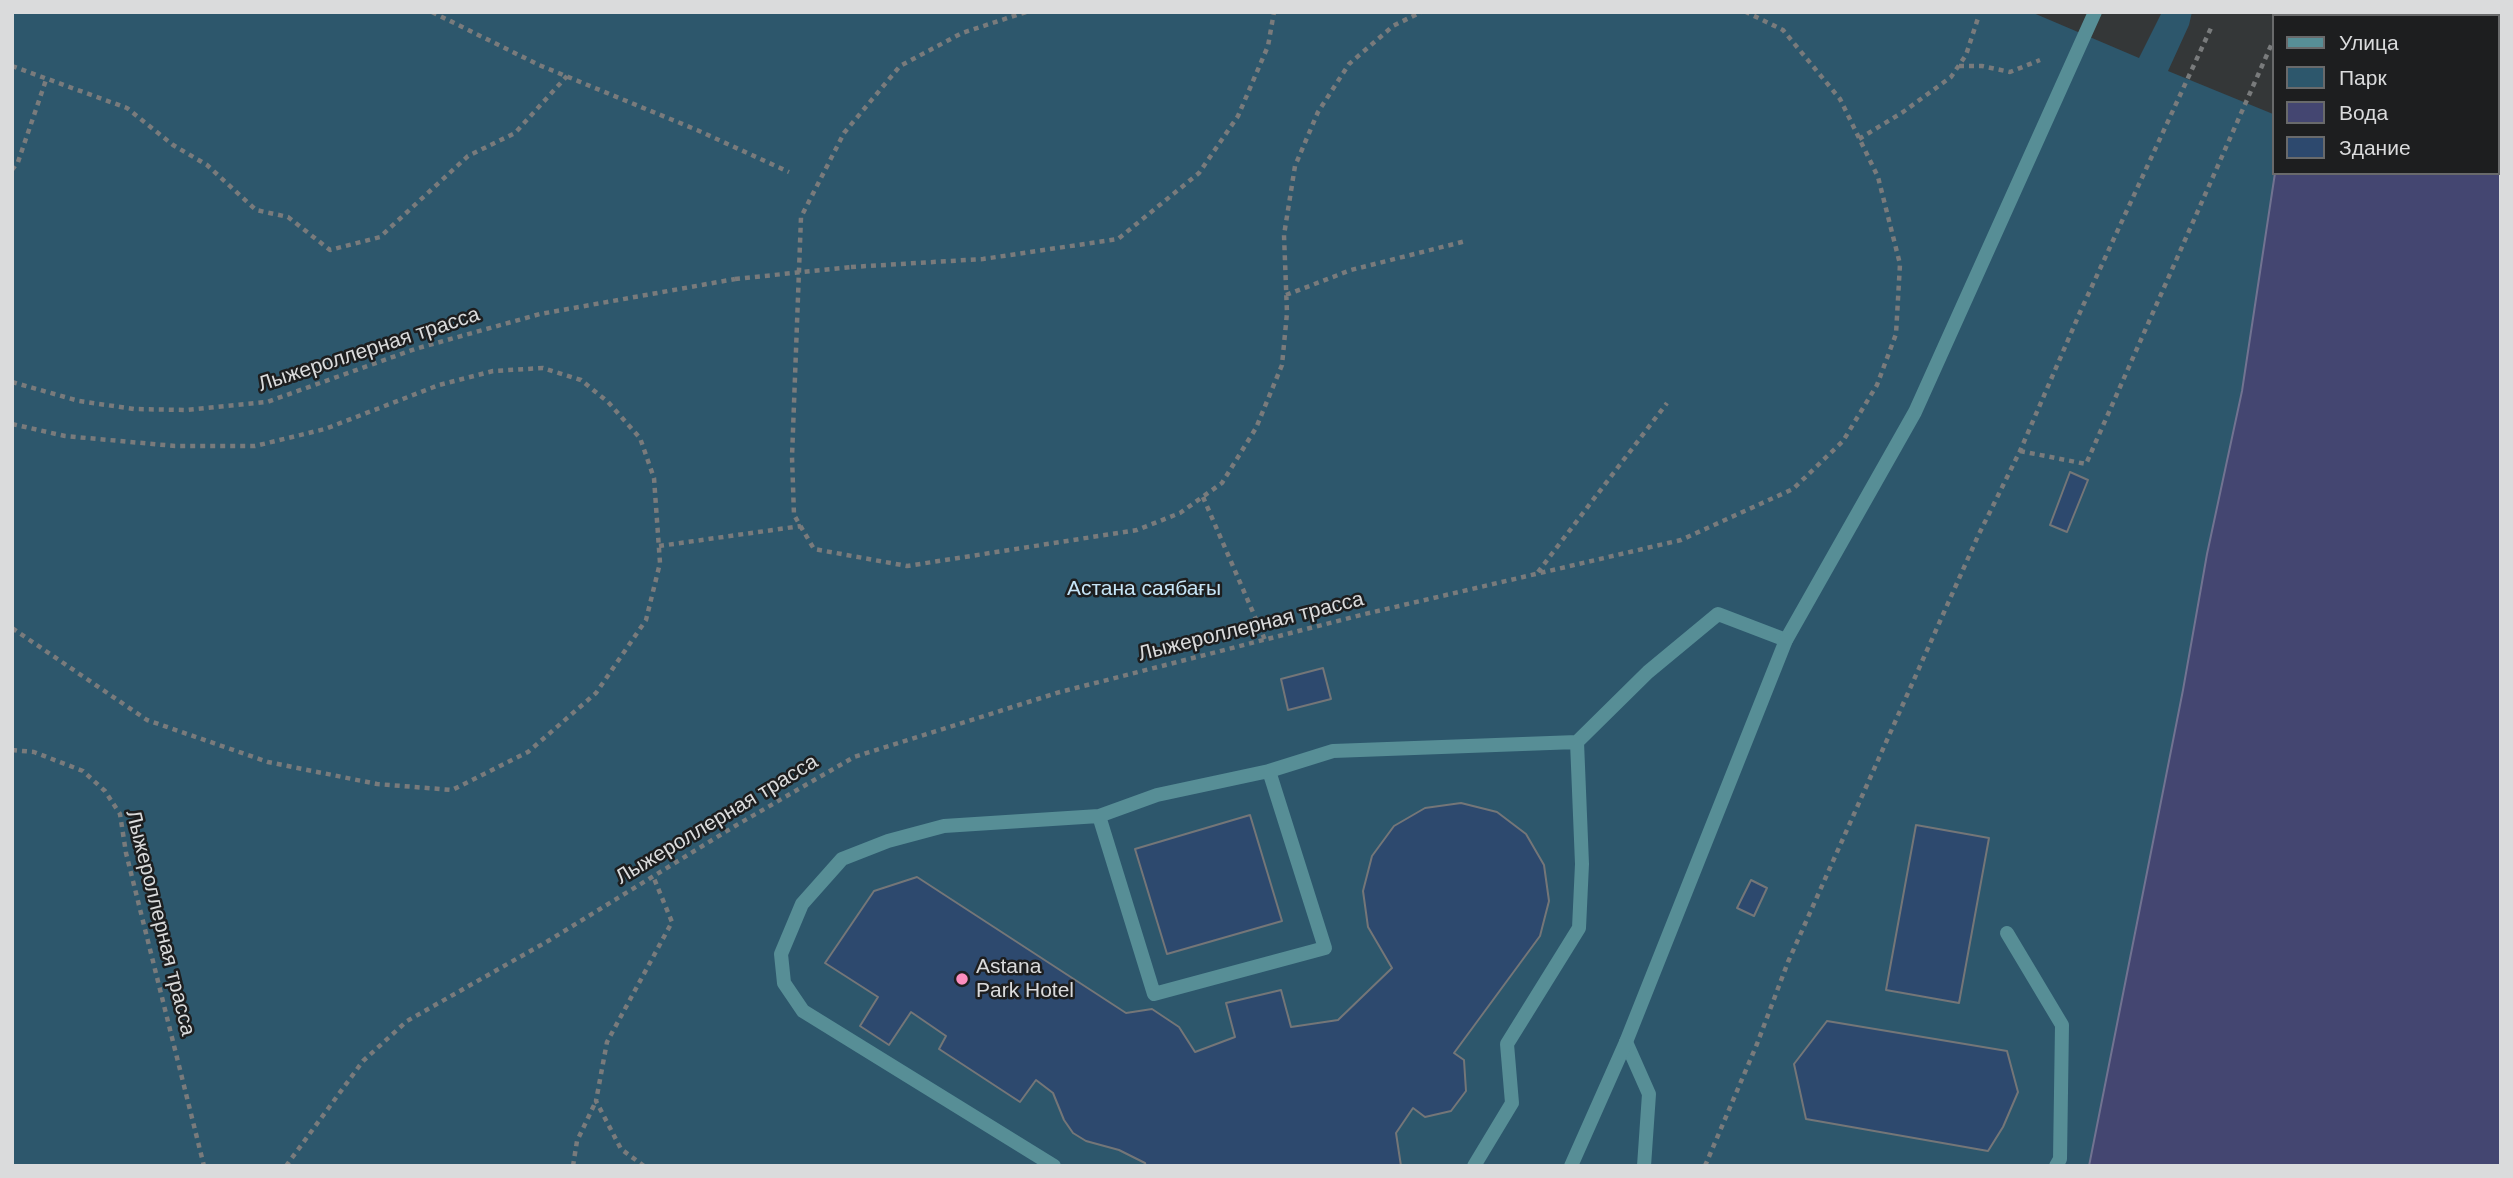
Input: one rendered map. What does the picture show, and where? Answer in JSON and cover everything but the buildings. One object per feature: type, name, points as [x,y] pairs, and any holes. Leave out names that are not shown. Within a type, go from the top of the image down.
[{"type":"street","points":[[1571,1166],[1626,1042],[1786,640],[1915,412],[2095,12]]},
{"type":"street","points":[[1055,1166],[803,1011],[784,983],[781,954],[802,904],[842,859],[888,841],[944,826],[1099,816],[1157,795],[1269,771],[1333,751],[1577,742],[1648,672],[1718,614],[1786,640]]},
{"type":"street","points":[[1474,1166],[1512,1103],[1507,1044],[1579,928],[1582,864],[1577,742]]},
{"type":"street","points":[[1099,816],[1154,993],[1325,948],[1269,771]]},
{"type":"street","points":[[2007,933],[2062,1024],[2060,1159],[2056,1166]]},
{"type":"street","points":[[1626,1042],[1648,1094],[1644,1166]]},
{"type":"path","points":[[432,12],[567,76],[789,172]]},
{"type":"path","points":[[1026,12],[962,33],[900,66],[844,133],[801,217],[792,457],[794,514],[814,549],[906,566],[1137,530],[1180,513],[1222,483],[1256,428],[1282,365],[1287,313],[1283,236],[1295,166],[1318,112],[1349,64],[1393,26],[1421,12]]},
{"type":"path","name":"Лыжероллерная трасса","points":[[12,383],[79,401],[134,409],[186,410],[267,402],[415,349],[540,314],[735,279],[851,267],[983,259],[1118,239],[1199,173],[1238,116],[1268,46],[1274,12]]},
{"type":"path","name":"Лыжероллерная трасса","points":[[286,1166],[363,1061],[407,1021],[548,941],[853,757],[1060,692],[1537,573],[1681,540],[1793,489],[1843,440],[1877,385],[1896,334],[1899,264],[1878,177],[1840,100],[1783,30],[1746,12]]},
{"type":"path","points":[[1859,139],[1903,112],[1951,76],[1966,55],[1979,15]]},
{"type":"path","points":[[1706,1166],[1793,950],[1978,536],[2020,451],[2081,310],[2211,28]]},
{"type":"path","points":[[2020,451],[2087,464],[2272,43]]},
{"type":"path","points":[[1958,66],[1982,66],[2010,72],[2040,60]]},
{"type":"path","points":[[12,66],[127,108],[173,145],[207,165],[256,210],[288,217],[330,250],[380,237],[468,156],[515,133],[567,76]]},
{"type":"path","points":[[12,170],[18,162],[46,80]]},
{"type":"path","points":[[1286,295],[1351,270],[1466,241]]},
{"type":"path","points":[[12,424],[65,436],[176,446],[255,446],[325,429],[439,385],[493,370],[543,368],[581,380],[608,402],[640,438],[654,478],[660,563],[646,620],[596,693],[528,752],[452,790],[377,784],[268,762],[147,720],[12,628]]},
{"type":"path","points":[[1537,573],[1668,403]]},
{"type":"path","points":[[1203,497],[1265,640]]},
{"type":"path","points":[[659,546],[801,526]]},
{"type":"path","name":"Лыжероллерная трасса","points":[[12,750],[34,752],[83,771],[105,790],[120,814],[126,853],[204,1166]]},
{"type":"path","points":[[573,1166],[577,1141],[596,1101],[607,1042],[672,922],[653,876]]},
{"type":"path","points":[[596,1101],[621,1149],[644,1166]]},
{"type":"green space","name":"Астана саябағы","points":[[12,12],[2031,12],[2139,58],[2162,12],[2192,12],[2189,25],[2168,71],[2272,114],[2272,175],[2275,175],[2242,391],[2207,554],[2183,690],[2089,1166],[12,1166]]},
{"type":"water","points":[[2501,12],[2501,1166],[2089,1166],[2183,690],[2207,554],[2242,391],[2275,175],[2499,175],[2499,14],[2310,14]]},
{"type":"pier","points":[[2360,12],[2501,12],[2501,85],[2499,14]]},
{"type":"place","name":"Astana Park Hotel","points":[[962,979]]}]
